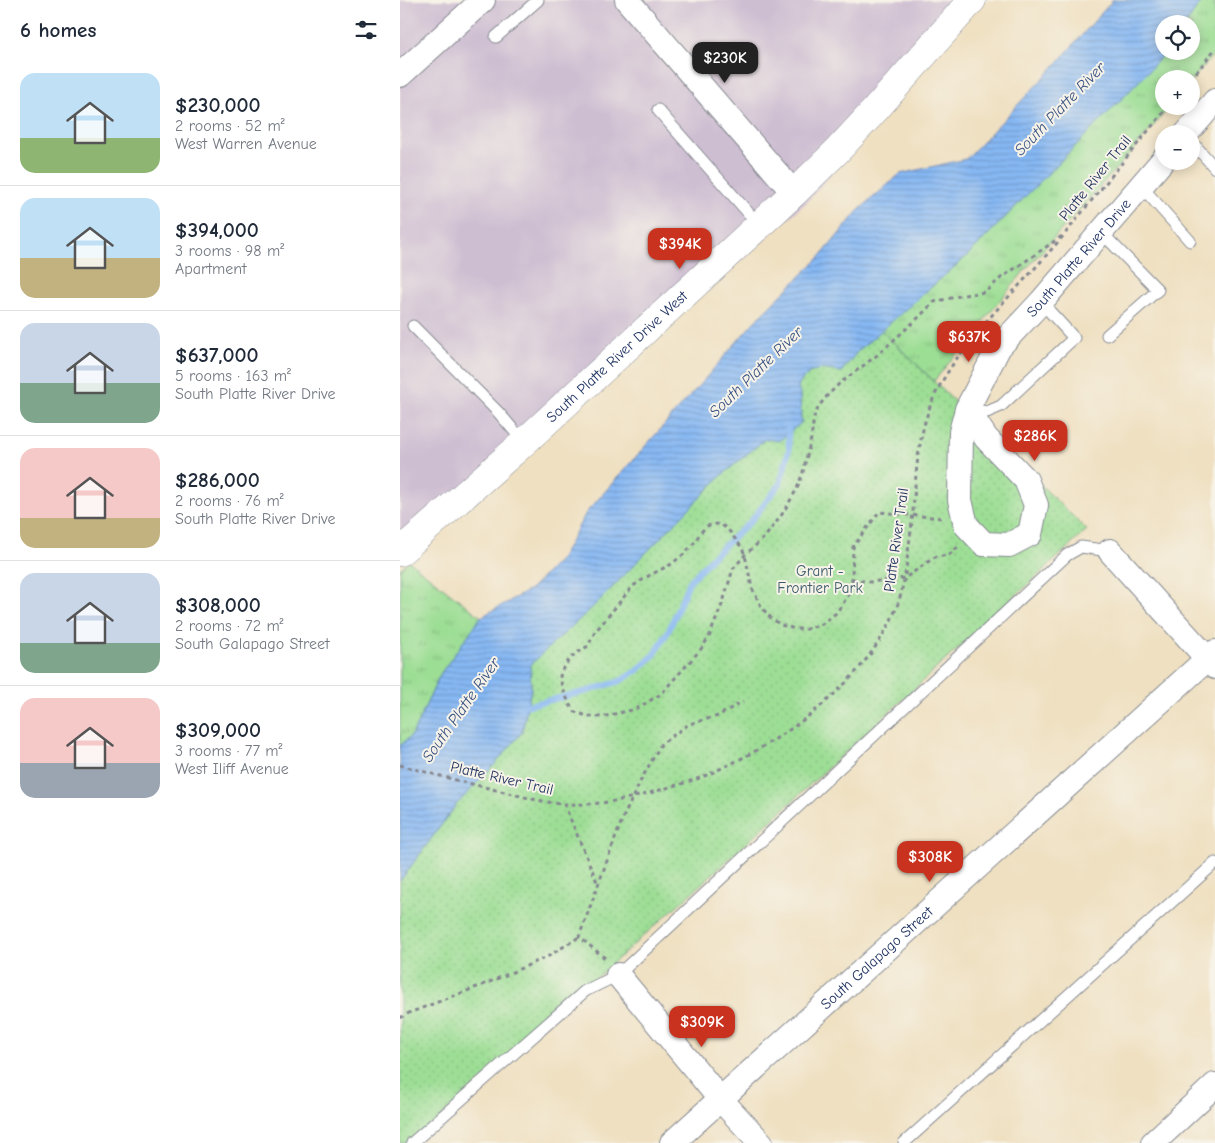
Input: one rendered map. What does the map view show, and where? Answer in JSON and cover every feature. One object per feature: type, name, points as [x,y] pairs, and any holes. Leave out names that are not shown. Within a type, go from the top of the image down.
[{"type":"street","points":[[400,76],[484,0]]},
{"type":"street","points":[[627,0],[794,193]]},
{"type":"street","name":"South Platte River Drive West","points":[[400,552],[524,442],[794,193],[875,110],[972,0]]},
{"type":"street","points":[[1194,125],[1215,101]]},
{"type":"street","name":"South Platte River Drive","points":[[971,528],[960,500],[961,432],[967,409],[999,347],[1041,302],[1155,170]]},
{"type":"street","points":[[967,409],[986,438],[1026,480],[1036,505],[1030,534],[1008,545],[984,544],[971,528]]},
{"type":"street","points":[[1110,551],[1212,659]]},
{"type":"street","name":"South Galapago Street","points":[[672,1143],[1212,659]]},
{"type":"street","points":[[618,975],[720,1099],[760,1143]]},
{"type":"street","points":[[1153,1143],[1215,1085]]},
{"type":"lane","points":[[496,36],[530,2]]},
{"type":"lane","points":[[658,110],[759,225]]},
{"type":"lane","points":[[1200,151],[1215,168]]},
{"type":"lane","points":[[1141,186],[1190,241]]},
{"type":"lane","points":[[1101,232],[1158,290],[1107,335]]},
{"type":"lane","points":[[967,409],[986,412],[1002,406],[1074,338],[1041,302]]},
{"type":"lane","points":[[413,326],[498,412],[524,442]]},
{"type":"lane","points":[[412,1143],[585,991],[618,975],[1067,555],[1081,547],[1110,551]]},
{"type":"lane","points":[[904,1143],[1215,863]]},
{"type":"path","points":[[1198,70],[1215,49]]},
{"type":"path","name":"Platte River Trail","points":[[400,766],[540,801],[564,804],[602,804],[633,798],[699,778],[740,760],[790,730],[817,708],[856,673],[882,638],[896,608],[905,578],[916,474],[924,423],[948,370],[1006,299],[1065,234],[1161,115]]},
{"type":"path","points":[[852,579],[870,582],[905,578],[935,556],[949,555],[956,549],[971,528],[912,516],[879,512],[853,547],[852,579],[848,596],[836,613],[822,624],[807,629],[795,629],[781,625],[770,618],[762,608],[752,588],[745,555],[730,532],[722,525],[707,526],[690,548],[670,565],[633,586],[595,632],[588,646],[574,655],[564,666],[560,676],[562,687],[575,712],[587,716],[602,717],[636,709],[662,694],[701,650],[709,637],[723,602],[733,569],[745,555],[765,538],[797,489],[805,464],[814,417],[819,406],[839,384],[876,356],[934,302],[985,292],[1001,278],[1065,234]]},
{"type":"path","points":[[400,1018],[547,957],[579,937],[622,820],[661,744],[689,724],[718,716],[743,702]]},
{"type":"path","points":[[564,804],[598,885]]},
{"type":"path","points":[[579,937],[615,965],[618,975]]},
{"type":"shaded area","points":[[400,0],[976,0],[807,202],[400,561]]},
{"type":"green space","points":[[1204,0],[1215,0],[1215,53],[1200,70],[1155,70],[1155,115],[1163,115],[1025,270],[934,381],[881,330],[968,255],[1158,60],[1200,60],[1200,15],[1192,15]]},
{"type":"green space","name":"Grant - Frontier Park","points":[[881,330],[1087,530],[727,861],[412,1143],[400,1143],[400,881],[456,805],[522,732],[531,689],[529,665],[595,605],[721,476],[765,439],[801,423],[798,386],[802,379],[811,372],[821,369],[841,372],[857,351]]},
{"type":"green space","points":[[409,561],[481,617],[441,673],[412,735],[400,746],[400,569]]},
{"type":"water","name":"South Platte River","points":[[1113,0],[1204,0],[1192,15],[1155,15],[1155,60],[1158,60],[1147,73],[968,255],[858,351],[841,372],[821,369],[811,372],[802,379],[798,386],[801,423],[779,441],[765,439],[721,476],[595,605],[530,665],[531,689],[522,732],[456,805],[400,881],[400,746],[412,735],[441,673],[481,617],[531,589],[562,557],[586,513],[753,323],[821,256],[858,211],[900,174],[966,159],[1051,70]]},
{"type":"waterway","points":[[521,707],[588,691],[620,681],[638,670],[655,654],[669,630],[689,582],[712,557],[750,522],[780,484],[789,450],[788,427]]}]
